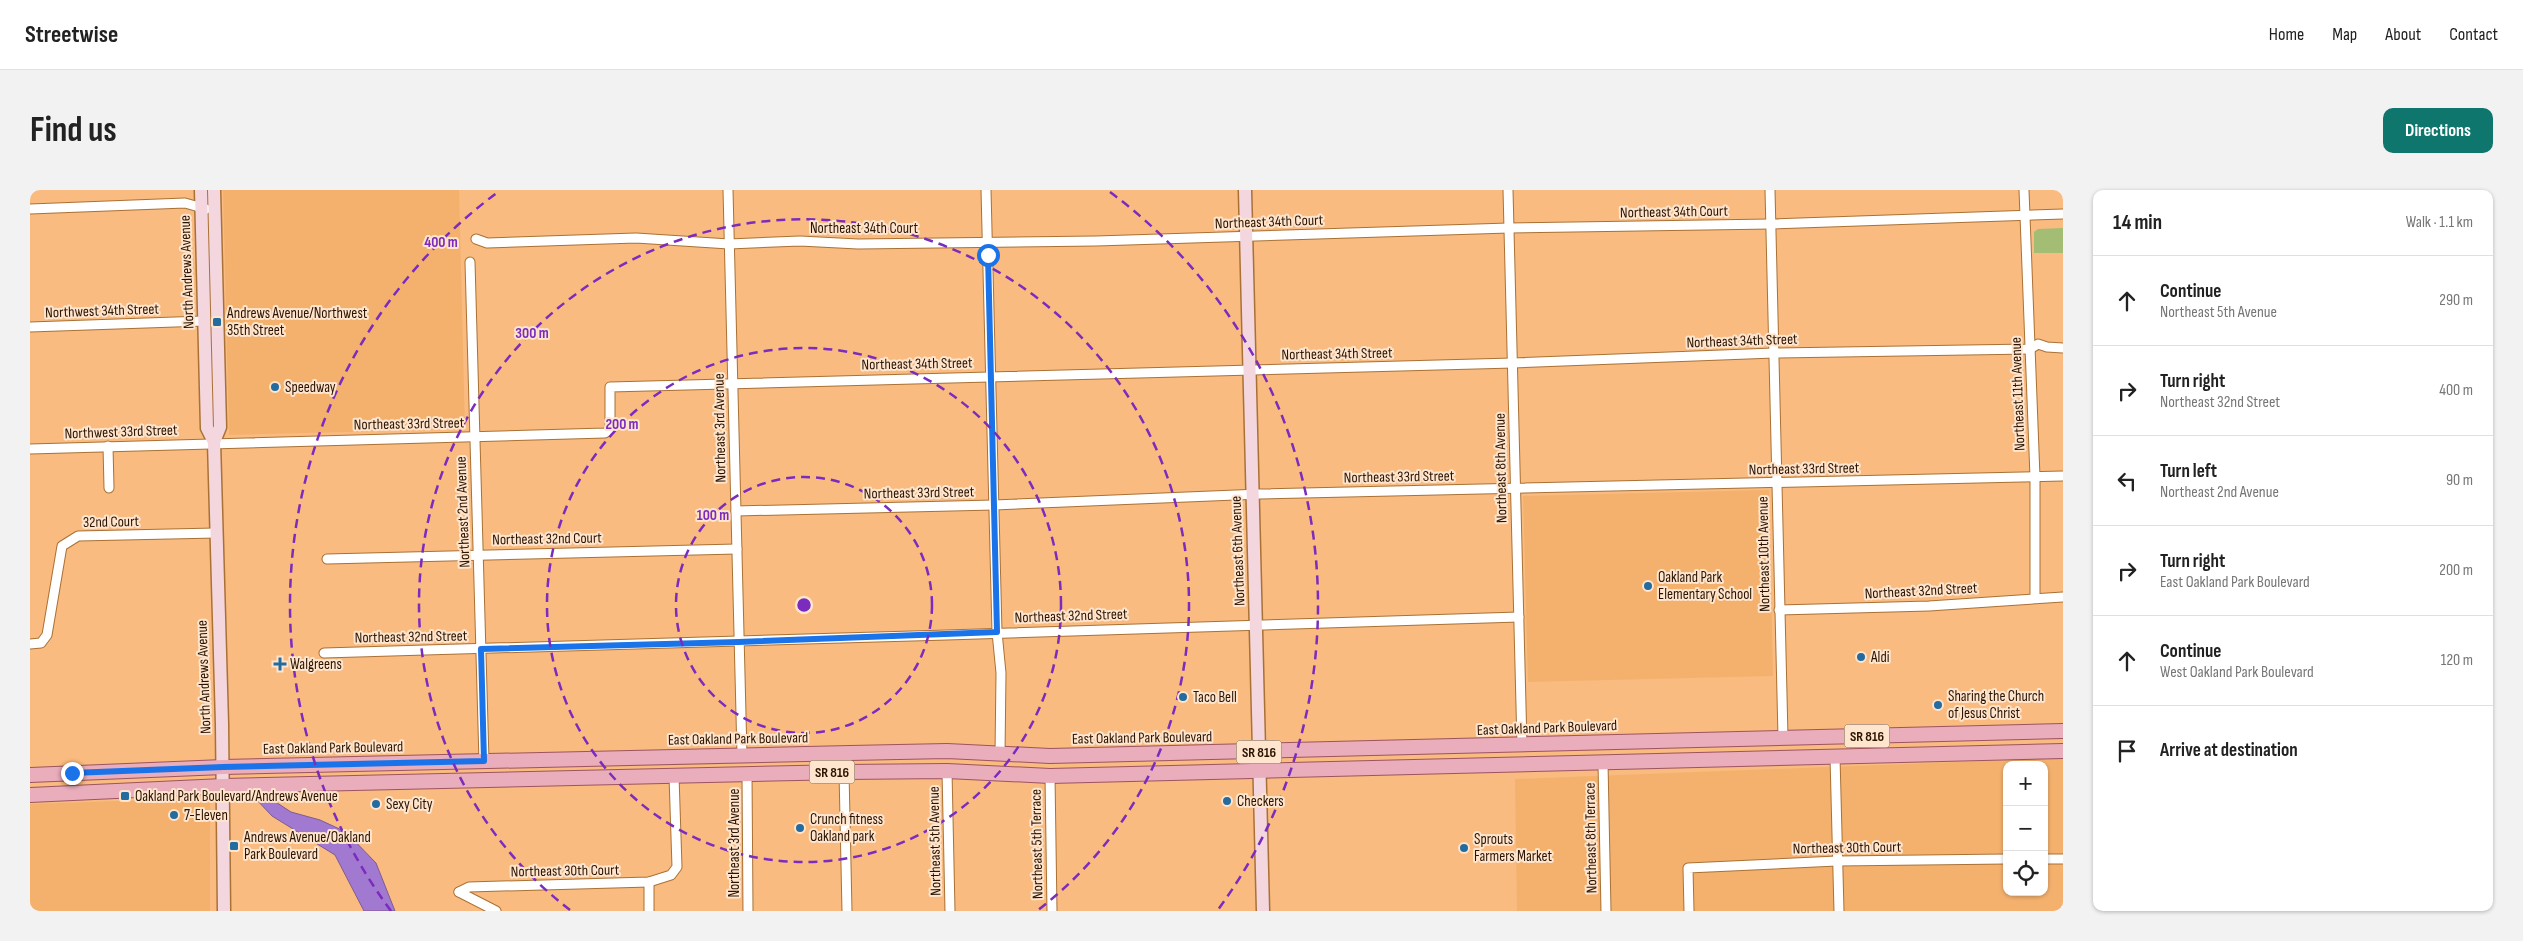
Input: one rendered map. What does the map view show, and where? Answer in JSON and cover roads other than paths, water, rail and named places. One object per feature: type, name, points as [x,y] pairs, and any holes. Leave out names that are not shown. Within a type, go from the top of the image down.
[{"type":"main road","name":"Northeast 6th Avenue","points":[[1245,190],[1263,911]]},
{"type":"main road","name":"North Andrews Avenue","points":[[207,192],[220,427],[214,442],[223,767],[224,911]]},
{"type":"main road","name":"North Andrews Avenue","points":[[208,209],[204,321],[207,428],[214,442]]},
{"type":"main road","name":"East Oakland Park Boulevard","points":[[223,767],[866,752],[948,751],[1050,756],[1260,752],[2063,731]]},
{"type":"main road","points":[[1835,757],[1846,746],[1937,743],[1951,734]]},
{"type":"main road","points":[[1687,761],[1705,752],[1771,750],[1780,744],[1783,737]]},
{"type":"main road","points":[[1602,763],[1605,752],[1614,742]]},
{"type":"main road","points":[[1552,764],[1564,758],[1568,753],[1569,744]]},
{"type":"main road","name":"SR 816","points":[[30,795],[223,786],[747,774],[965,771],[1050,776],[2063,751]]},
{"type":"main road","points":[[844,772],[853,760],[866,752]]},
{"type":"main road","points":[[965,771],[993,762],[1000,754]]},
{"type":"main road","points":[[717,775],[735,767],[742,756]]},
{"type":"main road","points":[[543,780],[544,773],[549,767],[562,759]]},
{"type":"main road","points":[[454,782],[476,774],[484,761]]},
{"type":"main road","name":"SR 816","points":[[30,775],[223,767]]},
{"type":"street","name":"Northeast 3rd Avenue","points":[[728,190],[742,756]]},
{"type":"street","points":[[986,190],[997,632],[1001,673],[1000,754]]},
{"type":"street","name":"Northeast 8th Avenue","points":[[1508,190],[1522,745]]},
{"type":"street","name":"Northeast 10th Avenue","points":[[1770,190],[1783,737]]},
{"type":"street","name":"Northeast 11th Avenue","points":[[2024,190],[2035,477],[2036,598]]},
{"type":"street","points":[[185,203],[207,192]]},
{"type":"street","points":[[30,208],[185,203],[208,209]]},
{"type":"street","name":"Northeast 34th Court","points":[[476,239],[487,243],[636,238],[729,244],[800,241],[858,244],[987,242],[1509,228],[1772,224],[2063,214]]},
{"type":"street","name":"Northeast 2nd Avenue","points":[[470,262],[473,436],[479,554],[484,761]]},
{"type":"street","name":"Northwest 34th Street","points":[[30,327],[204,321]]},
{"type":"street","name":"Northeast 34th Street","points":[[605,432],[610,430],[612,421],[610,387],[732,382],[1512,363],[1774,353],[2030,349],[2038,344],[2047,347],[2063,348]]},
{"type":"street","name":"Northeast 33rd Street","points":[[214,442],[605,432]]},
{"type":"street","name":"Northwest 33rd Street","points":[[30,449],[214,442]]},
{"type":"street","points":[[108,446],[109,488]]},
{"type":"street","name":"Northeast 33rd Street","points":[[736,511],[994,505],[1253,494],[2063,476]]},
{"type":"street","name":"32nd Court","points":[[30,644],[42,643],[47,635],[62,546],[69,540],[78,536],[216,533]]},
{"type":"street","name":"Northeast 32nd Court","points":[[327,559],[737,549]]},
{"type":"street","name":"Northeast 32nd Street","points":[[1779,610],[1929,606],[2063,597]]},
{"type":"street","name":"Northeast 32nd Street","points":[[324,653],[739,642],[997,632],[1519,617]]},
{"type":"street","points":[[1835,757],[1839,911]]},
{"type":"street","name":"Northeast 8th Terrace","points":[[1602,763],[1606,911]]},
{"type":"street","name":"Northeast 5th Avenue","points":[[947,771],[950,911]]},
{"type":"street","points":[[844,772],[847,911]]},
{"type":"street","name":"Northeast 3rd Avenue","points":[[747,774],[748,911]]},
{"type":"street","name":"Northeast 30th Court","points":[[496,911],[459,892],[469,887],[649,882],[671,875],[677,867],[674,776]]},
{"type":"street","name":"Northeast 5th Terrace","points":[[1050,776],[1052,911]]},
{"type":"street","name":"Northeast 30th Court","points":[[1688,911],[1688,868],[1838,861],[2003,859]]},
{"type":"street","points":[[2048,859],[2063,859]]},
{"type":"street","points":[[649,882],[650,911]]},
{"type":"place","name":"Andrews Avenue/Northwest 35th Street","points":[[217,322]]},
{"type":"place","name":"Speedway","points":[[275,387]]},
{"type":"place","name":"Oakland Park Elementary School","points":[[1648,586]]},
{"type":"place","name":"Aldi","points":[[1861,657]]},
{"type":"place","name":"Walgreens","points":[[280,664]]},
{"type":"place","name":"Taco Bell","points":[[1183,697]]},
{"type":"place","name":"Sharing the Church of Jesus Christ","points":[[1938,705]]},
{"type":"place","name":"Oakland Park Boulevard/Andrews Avenue","points":[[125,796]]},
{"type":"place","name":"Checkers","points":[[1227,801]]},
{"type":"place","name":"Sexy City","points":[[376,804]]},
{"type":"place","name":"7-Eleven","points":[[174,815]]},
{"type":"place","name":"Crunch fitness Oakland park","points":[[800,828]]},
{"type":"place","name":"Andrews Avenue/Oakland Park Boulevard","points":[[234,846]]},
{"type":"place","name":"Sprouts Farmers Market","points":[[1464,848]]}]
